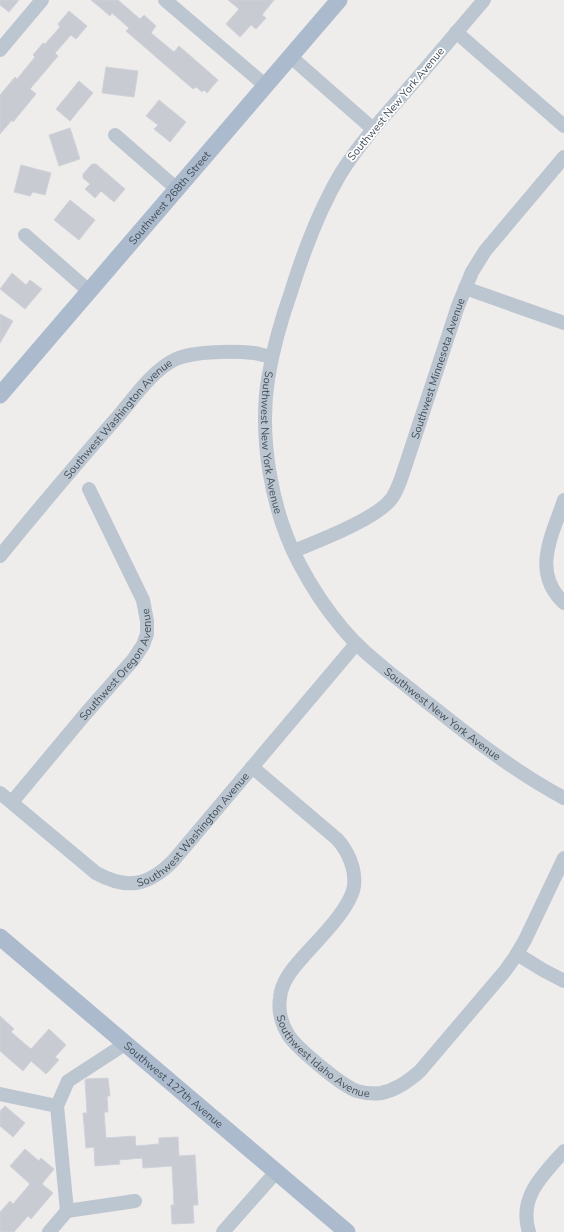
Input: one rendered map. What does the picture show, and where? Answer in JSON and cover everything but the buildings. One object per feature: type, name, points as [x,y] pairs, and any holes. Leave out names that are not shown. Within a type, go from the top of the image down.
[{"type":"main road","name":"Southwest 268th Street","points":[[1,393],[339,0]]},
{"type":"main road","name":"Southwest 127th Avenue","points":[[0,937],[347,1232]]},
{"type":"street","points":[[2,45],[42,0]]},
{"type":"street","points":[[165,0],[266,86]]},
{"type":"street","name":"Southwest New York Avenue","points":[[484,0],[358,147],[328,195],[317,219],[295,278],[282,319],[272,357],[268,380],[265,407],[265,431],[272,485],[280,514],[298,562],[328,611],[356,644],[423,700],[486,748],[532,780],[564,798]]},
{"type":"street","points":[[456,32],[564,126]]},
{"type":"street","points":[[291,57],[373,129]]},
{"type":"street","points":[[115,134],[177,189]]},
{"type":"street","name":"Southwest Minnesota Avenue","points":[[294,551],[361,520],[378,510],[392,498],[399,484],[465,288],[472,272],[485,251],[564,157]]},
{"type":"street","points":[[25,236],[89,291]]},
{"type":"street","points":[[465,288],[564,323]]},
{"type":"street","name":"Southwest Washington Avenue","points":[[0,556],[82,457],[146,383],[165,365],[175,359],[200,354],[236,352],[254,353],[272,357]]},
{"type":"street","name":"Southwest Oregon Avenue","points":[[12,802],[133,660],[143,645],[147,634],[147,621],[143,600],[90,489]]},
{"type":"street","points":[[564,500],[549,547],[546,561],[546,572],[555,593],[564,603]]},
{"type":"street","name":"Southwest Washington Avenue","points":[[0,793],[96,873],[121,884],[133,884],[145,881],[165,870],[356,644]]},
{"type":"street","name":"Southwest Idaho Avenue","points":[[252,767],[337,839],[344,847],[350,858],[354,886],[349,900],[339,915],[287,978],[280,998],[280,1010],[283,1024],[289,1036],[308,1054],[347,1086],[357,1091],[381,1093],[397,1088],[409,1081],[420,1071],[505,971],[517,954],[564,858]]},
{"type":"street","points":[[517,954],[543,970],[564,980]]},
{"type":"street","points":[[67,1212],[57,1106],[68,1081],[125,1044]]},
{"type":"street","points":[[0,1094],[57,1106]]},
{"type":"street","points":[[529,1232],[526,1214],[528,1201],[532,1190],[564,1151]]},
{"type":"street","points":[[223,1232],[276,1172]]},
{"type":"street","points":[[49,1232],[67,1212],[135,1201]]}]
